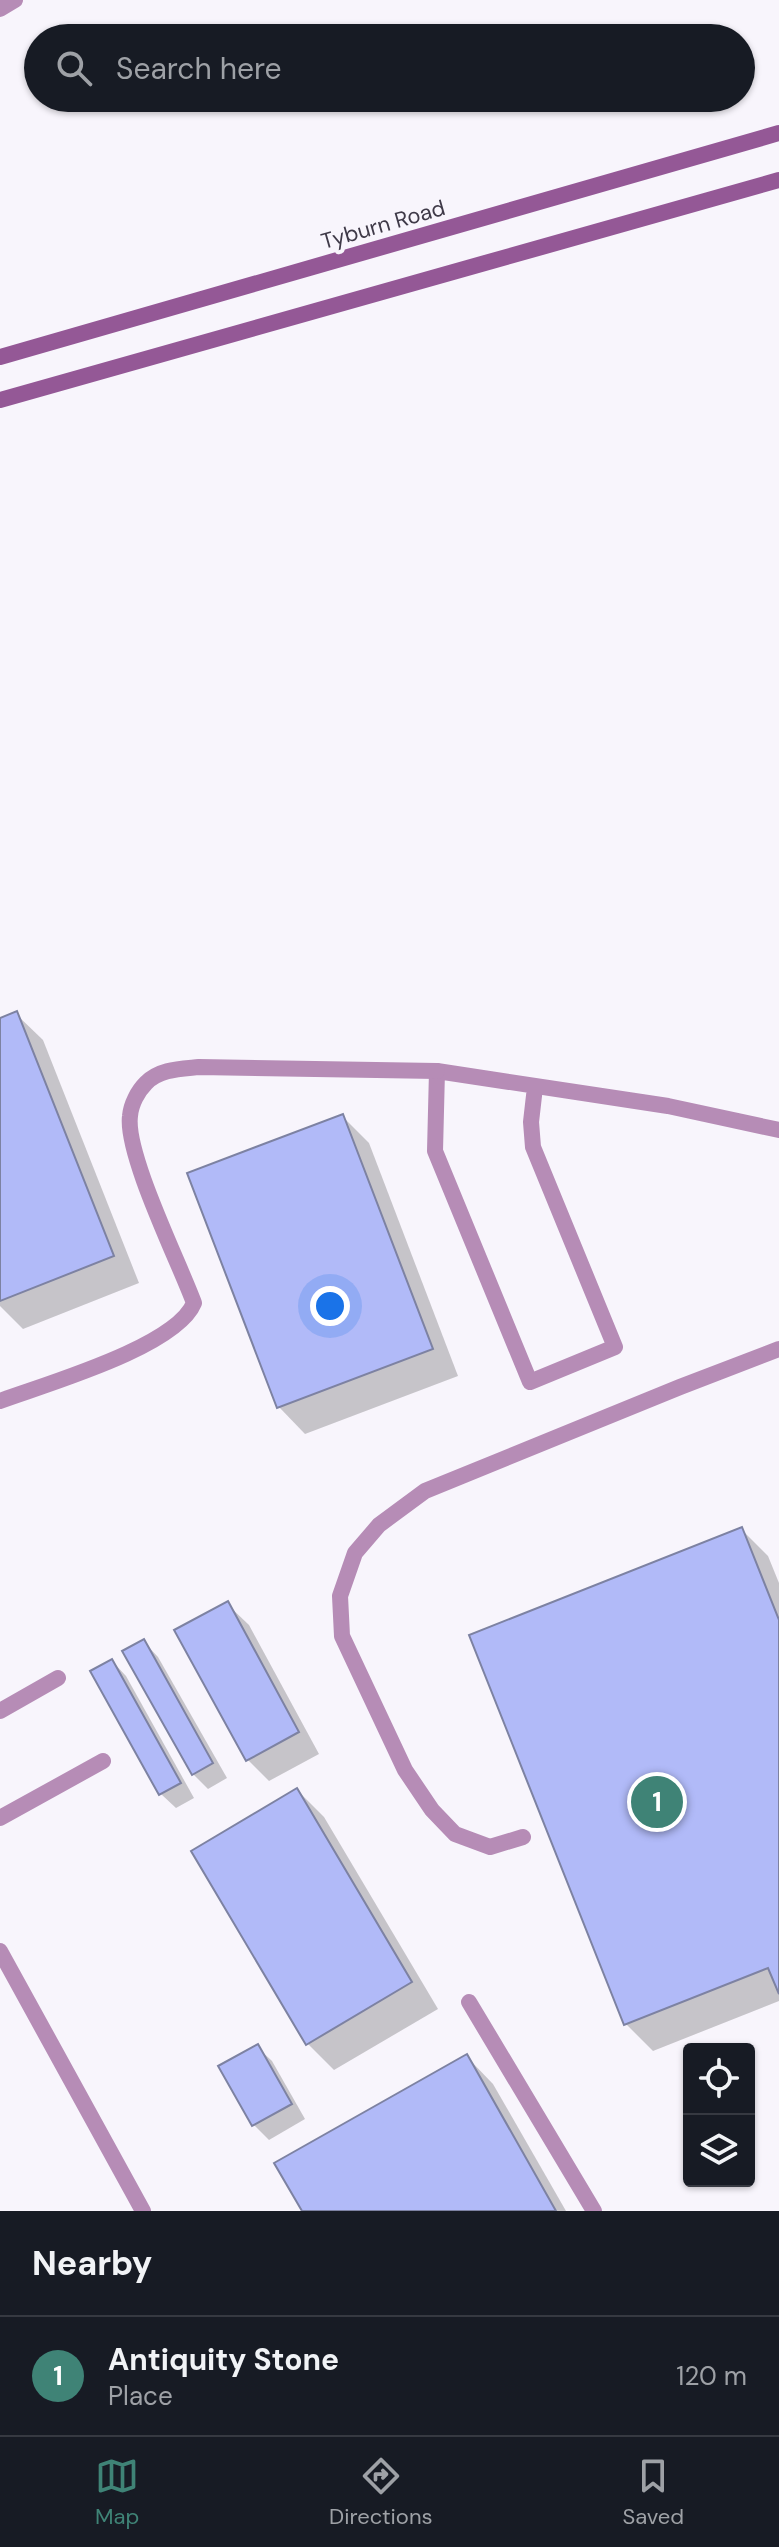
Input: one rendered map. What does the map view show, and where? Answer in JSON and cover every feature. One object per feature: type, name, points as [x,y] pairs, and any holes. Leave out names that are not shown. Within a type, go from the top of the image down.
[{"type":"main road","name":"Tyburn Road","points":[[0,357],[779,133]]},
{"type":"main road","points":[[0,400],[779,180]]},
{"type":"lane","points":[[0,9],[15,0]]},
{"type":"lane","points":[[0,1401],[105,1363],[173,1330],[189,1316],[194,1303],[141,1170],[131,1137],[129,1116],[134,1099],[147,1082],[168,1071],[199,1067],[437,1071],[668,1106],[779,1130]]},
{"type":"lane","points":[[437,1071],[433,1140],[438,1160],[530,1382],[615,1347],[533,1147],[531,1122],[535,1087]]},
{"type":"lane","points":[[523,1837],[490,1847],[455,1834],[432,1810],[405,1770],[342,1636],[340,1596],[355,1553],[379,1525],[425,1491],[779,1349]]},
{"type":"lane","points":[[0,1711],[58,1678]]},
{"type":"lane","points":[[0,1818],[103,1761]]},
{"type":"lane","points":[[0,1951],[143,2211]]},
{"type":"lane","points":[[469,2002],[594,2211]]},
{"type":"building","points":[[17,1011],[114,1256],[0,1301],[0,1018]]},
{"type":"building","points":[[343,1114],[433,1349],[277,1408],[187,1173]]},
{"type":"building","points":[[742,1527],[779,1620],[779,1994],[768,1968],[624,2025],[469,1635]]},
{"type":"building","points":[[228,1601],[299,1732],[246,1761],[174,1630]]},
{"type":"building","points":[[144,1639],[213,1763],[192,1775],[122,1651]]},
{"type":"building","points":[[112,1659],[181,1783],[159,1795],[90,1671]]},
{"type":"building","points":[[297,1788],[412,1982],[306,2045],[191,1851]]},
{"type":"building","points":[[258,2044],[292,2104],[252,2126],[218,2066]]},
{"type":"building","points":[[467,2054],[556,2211],[302,2211],[274,2163]]},
{"type":"place","name":"Antiquity Stone","points":[[657,1802]]}]
